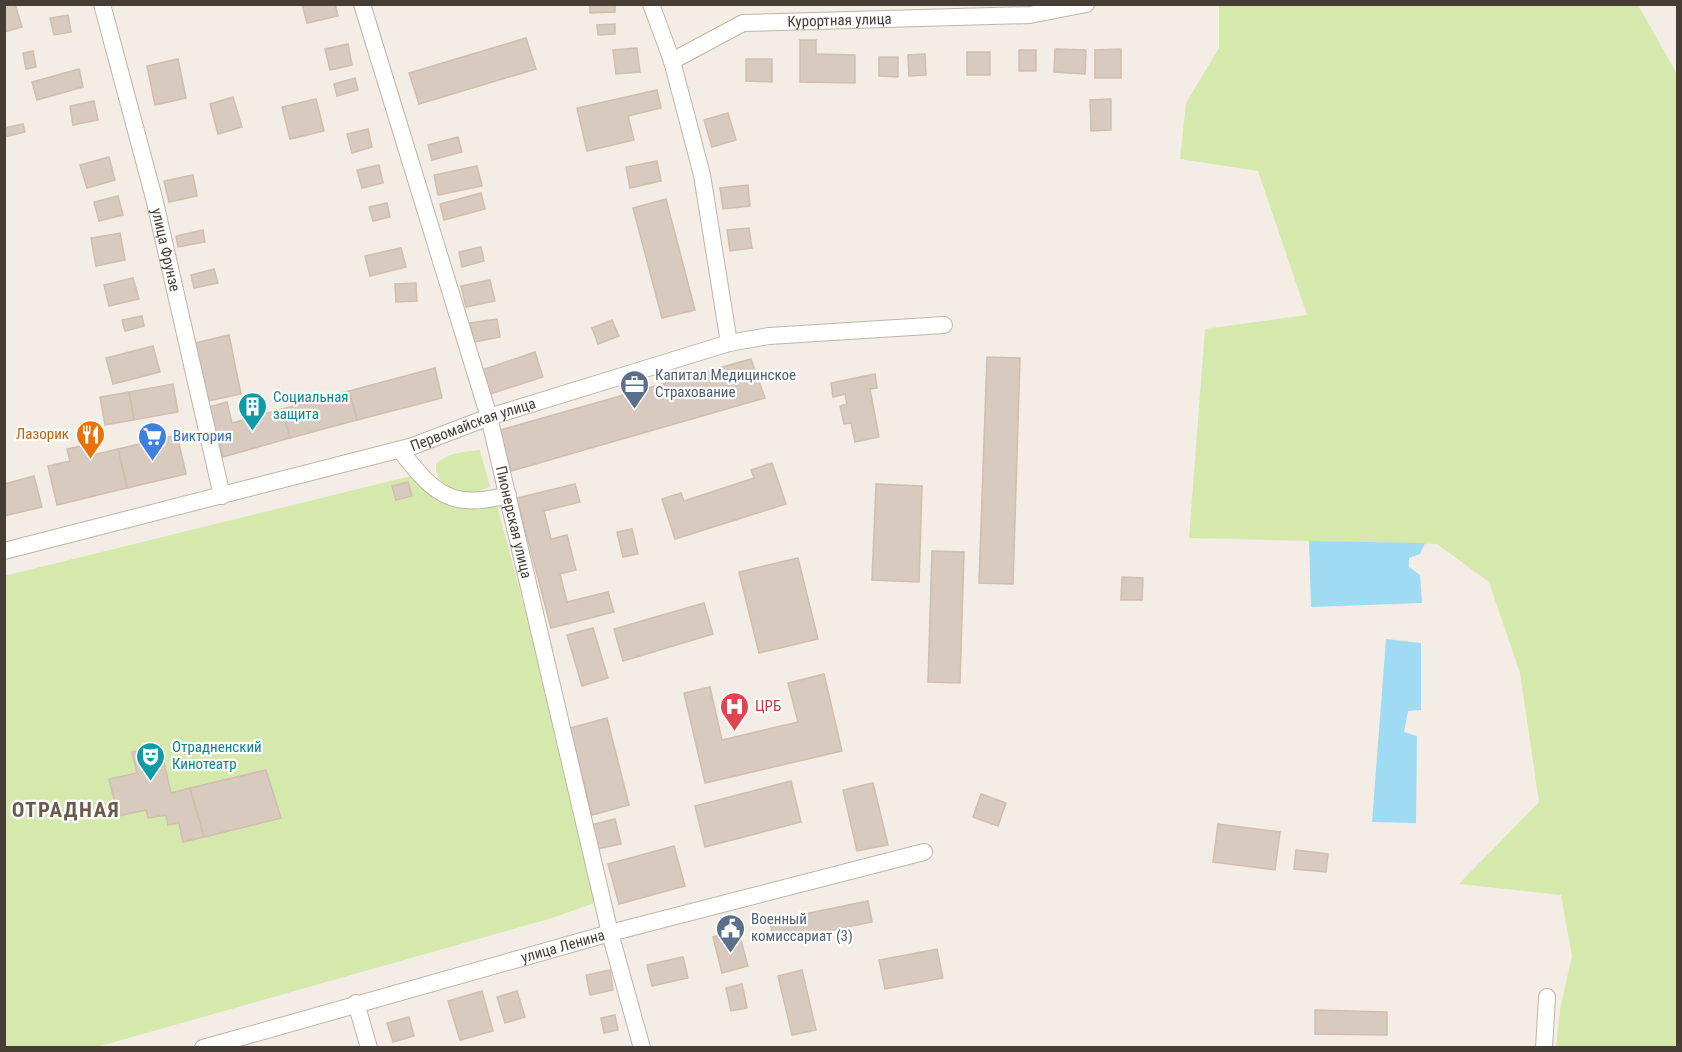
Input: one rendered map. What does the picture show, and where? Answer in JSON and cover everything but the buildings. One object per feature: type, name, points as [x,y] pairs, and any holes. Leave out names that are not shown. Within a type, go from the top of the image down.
[{"type":"street","name":"улица Фрунзе","points":[[102,4],[154,198],[222,496]]},
{"type":"street","name":"Пионерская улица","points":[[362,4],[489,417],[610,933],[642,1047]]},
{"type":"street","points":[[651,4],[672,61],[702,175],[729,344]]},
{"type":"street","name":"Курортная улица","points":[[672,61],[743,23],[1030,15],[1086,4]]},
{"type":"street","name":"Первомайская улица","points":[[4,551],[400,450],[489,417],[729,344],[769,336],[944,325]]},
{"type":"street","points":[[400,450],[419,474],[448,497],[466,502],[508,495]]},
{"type":"street","name":"улица Ленина","points":[[203,1047],[610,933],[924,852]]},
{"type":"street","points":[[1544,1047],[1547,997]]},
{"type":"street","points":[[356,1004],[369,1047]]},
{"type":"green space","points":[[1219,5],[1638,5],[1677,74],[1677,1047],[1556,1047],[1560,1009],[1572,956],[1561,895],[1459,884],[1539,802],[1520,673],[1489,582],[1437,544],[1189,538],[1205,329],[1307,315],[1258,171],[1180,159],[1186,103],[1219,48]]},
{"type":"green space","points":[[480,450],[490,487],[469,494],[443,486],[436,471],[436,464],[451,455]]},
{"type":"green space","points":[[419,474],[435,487],[495,498],[603,900],[549,919],[97,1047],[5,1047],[4,576]]},
{"type":"water","points":[[1309,541],[1425,543],[1420,554],[1409,558],[1409,567],[1420,575],[1422,603],[1311,607]]},
{"type":"water","points":[[1386,639],[1421,643],[1421,710],[1408,711],[1404,732],[1417,736],[1416,823],[1372,822]]},
{"type":"place","name":"Капитал Медицинское Страхование","points":[[634,410]]},
{"type":"place","name":"Социальная защита","points":[[252,432]]},
{"type":"place","name":"Лазорик","points":[[90,460]]},
{"type":"place","name":"Виктория","points":[[152,462]]},
{"type":"place","name":"ЦРБ","points":[[734,732]]},
{"type":"place","name":"Отрадненский Кинотеатр","points":[[151,782]]},
{"type":"place","name":"Военный комиссариат (3)","points":[[730,954]]},
{"type":"district","name":"ОТРАДНАЯ","points":[[66,810]]}]
